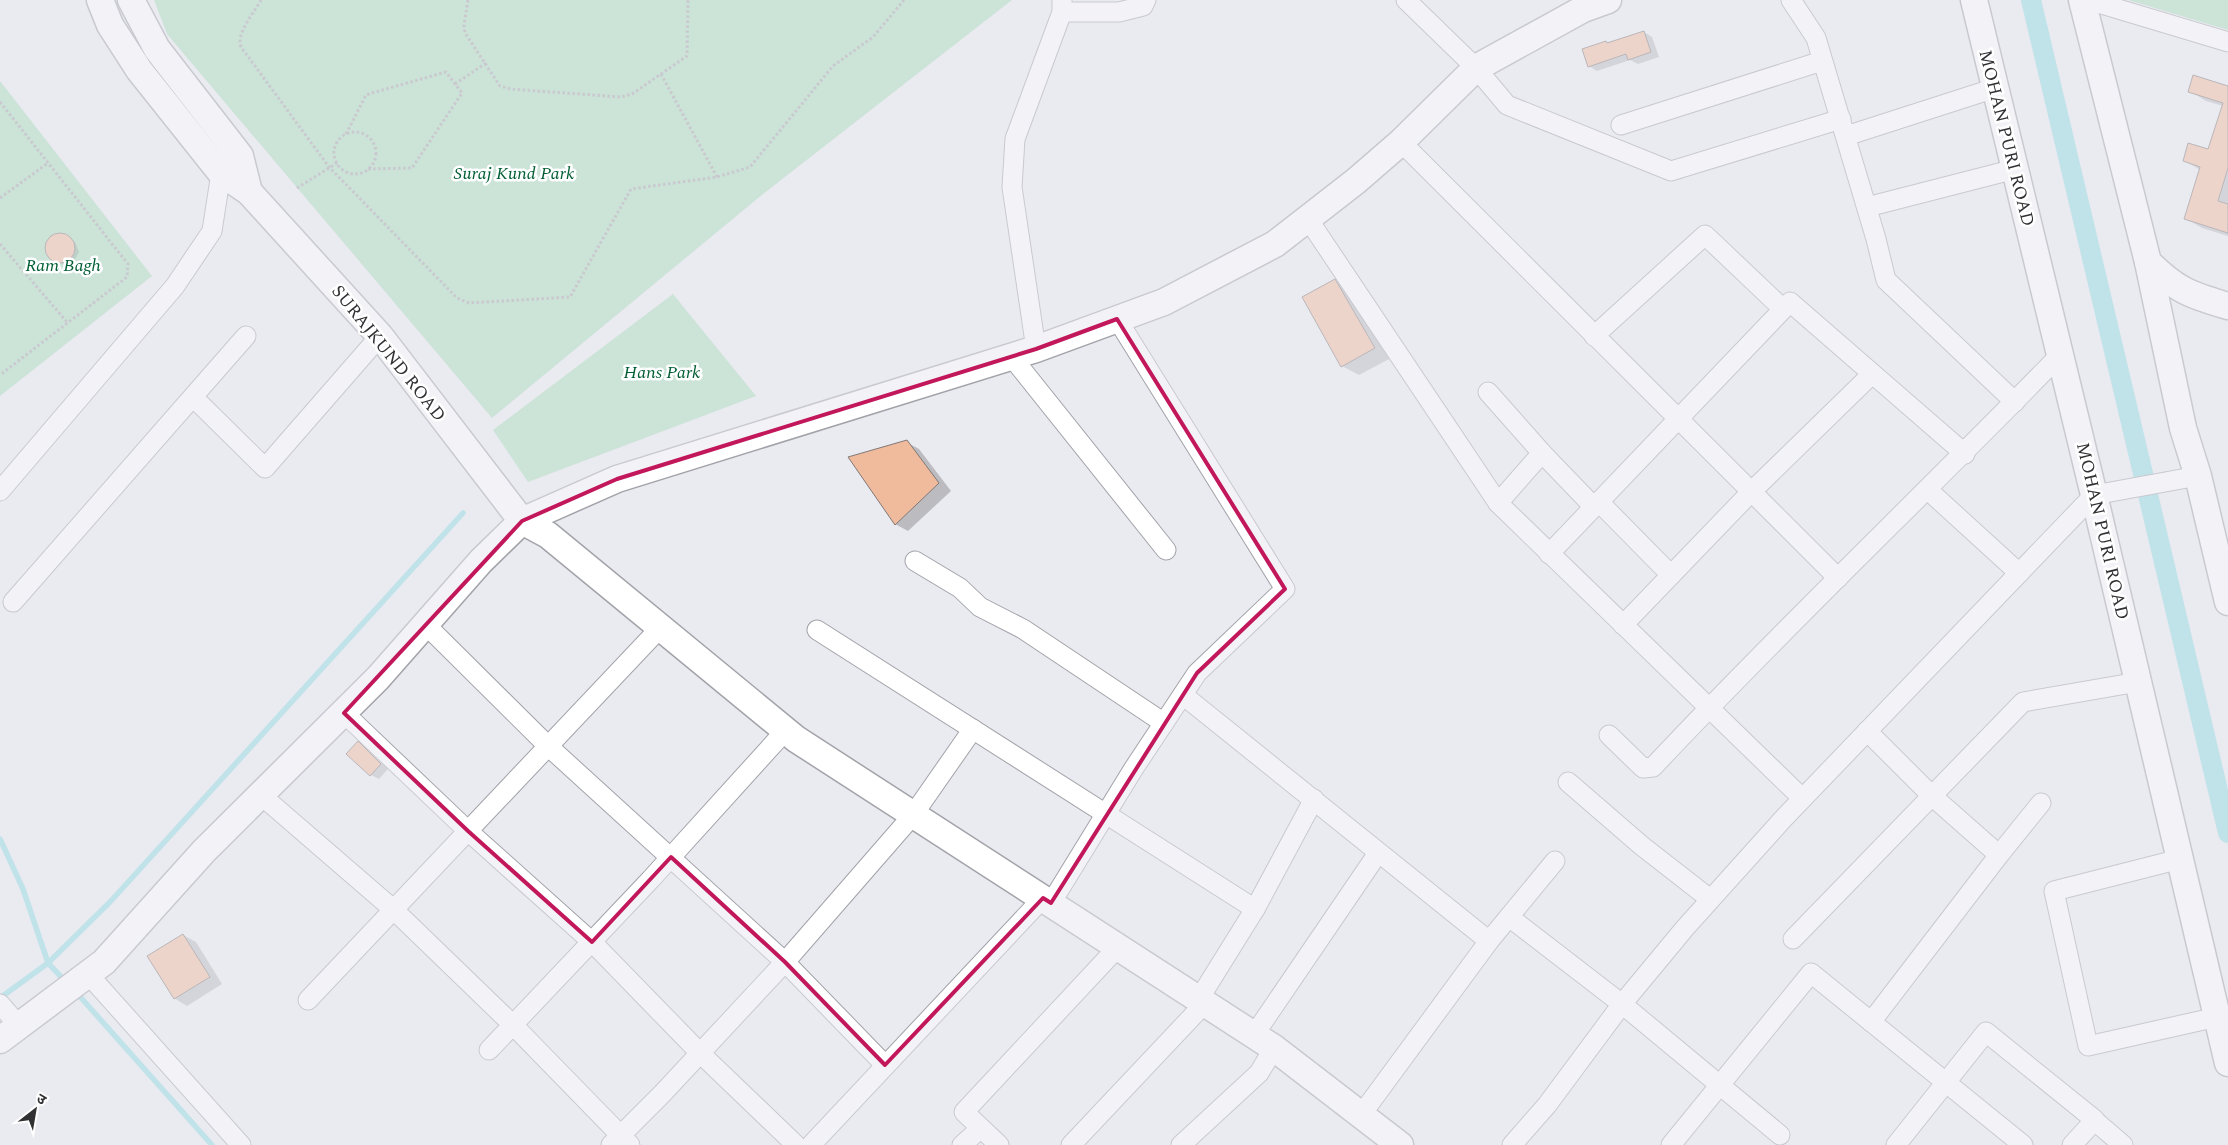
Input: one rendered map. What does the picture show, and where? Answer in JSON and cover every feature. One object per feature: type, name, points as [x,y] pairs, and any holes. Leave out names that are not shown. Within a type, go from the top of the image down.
[{"type":"street","points":[[100,0],[110,25],[139,70],[221,173],[249,192]]},
{"type":"street","points":[[131,0],[157,49],[240,156],[249,192]]},
{"type":"street","points":[[1036,349],[1012,187],[1015,139],[1062,6],[1119,12],[1142,6],[1146,0]]},
{"type":"street","points":[[1406,0],[1476,68],[1507,105],[1671,171],[1995,88]]},
{"type":"street","points":[[0,1004],[10,1033],[104,962],[204,851],[262,796],[344,713],[481,562],[522,521],[617,479],[1036,349],[1164,302],[1267,248],[1308,218],[1401,142],[1476,68],[1583,9],[1608,0]]},
{"type":"street","points":[[1791,0],[1816,38],[1867,207],[1886,280],[2015,402]]},
{"type":"street","name":"MOHAN PURI ROAD","points":[[1974,0],[2094,495],[2228,1063]]},
{"type":"street","points":[[2082,0],[2148,262],[2183,428],[2198,476],[2228,602]]},
{"type":"street","points":[[2088,0],[2228,42]]},
{"type":"street","points":[[1621,125],[1822,60]]},
{"type":"street","points":[[1401,142],[1838,578]]},
{"type":"street","points":[[0,491],[175,286],[212,231],[221,173],[240,156]]},
{"type":"street","points":[[1867,207],[2015,169]]},
{"type":"street","name":"SURAJKUND ROAD","points":[[249,192],[380,336],[522,521]]},
{"type":"street","points":[[1308,218],[1498,503],[1802,798]]},
{"type":"street","points":[[1594,336],[1705,235],[1783,309]]},
{"type":"street","points":[[2148,262],[2169,283],[2197,297],[2228,306]]},
{"type":"street","points":[[1549,554],[1790,302],[1965,454]]},
{"type":"street","points":[[811,1145],[885,1065],[1047,901],[1106,816],[1197,673],[1285,589],[1118,318]]},
{"type":"street","points":[[14,602],[246,336]]},
{"type":"street","points":[[192,397],[265,468],[380,336]]},
{"type":"street","points":[[1011,356],[1166,550]]},
{"type":"street","points":[[1609,735],[1643,768],[1653,768],[1708,708],[1965,454],[2060,356]]},
{"type":"street","points":[[1623,626],[1751,492],[1872,374]]},
{"type":"street","points":[[1488,392],[1542,453],[1671,575]]},
{"type":"street","points":[[1498,503],[1542,453]]},
{"type":"street","points":[[1512,1145],[1547,1105],[1622,1004],[1710,899],[1802,798],[2094,495],[2198,476]]},
{"type":"street","points":[[1928,490],[2019,573]]},
{"type":"street","points":[[522,521],[548,536],[786,730],[1264,1041],[1361,1115],[1393,1143]]},
{"type":"street","points":[[915,561],[960,588],[980,607],[1023,629],[1164,723]]},
{"type":"street","points":[[426,624],[548,746],[785,962],[885,1065]]},
{"type":"street","points":[[308,1000],[660,628]]},
{"type":"street","points":[[817,630],[1106,816],[1255,909]]},
{"type":"street","points":[[1793,940],[2023,702],[2138,682]]},
{"type":"street","points":[[1183,694],[1489,941]]},
{"type":"street","points":[[344,713],[468,831],[592,942],[700,1053],[796,1145]]},
{"type":"street","points":[[262,796],[394,910],[513,1025],[620,1142],[785,962],[914,815],[973,729]]},
{"type":"street","points":[[489,1050],[671,857],[786,730]]},
{"type":"street","points":[[1867,730],[1932,796],[1999,855]]},
{"type":"street","points":[[1568,782],[1642,846],[1710,899]]},
{"type":"street","points":[[1071,1145],[1202,1001],[1255,909],[1314,799]]},
{"type":"street","points":[[1871,1022],[2041,803]]},
{"type":"street","points":[[1181,1145],[1259,1073],[1264,1041],[1378,853]]},
{"type":"street","points":[[2180,859],[2054,891],[2088,1046],[2217,1017]]},
{"type":"street","points":[[1361,1115],[1489,941],[1555,860]]},
{"type":"street","points":[[1509,917],[1622,1004],[1780,1135]]},
{"type":"street","points":[[999,1145],[964,1112],[1118,947]]},
{"type":"street","points":[[1671,1145],[1811,973],[2023,1145]]},
{"type":"street","points":[[88,974],[241,1145]]},
{"type":"street","points":[[1896,1145],[1944,1082],[1986,1032],[2123,1145]]},
{"type":"street","points":[[2072,1145],[2095,1121]]},
{"type":"street","points":[[962,1145],[981,1128]]},
{"type":"path","points":[[261,0],[241,35],[239,42],[241,48],[330,167],[457,298],[469,303],[570,297],[632,189],[717,177],[750,167],[758,160],[833,66],[873,38],[904,0]]},
{"type":"path","points":[[468,0],[464,25],[466,33],[500,86],[510,89],[621,97],[632,94],[687,56],[688,0]]},
{"type":"path","points":[[455,84],[486,63]]},
{"type":"path","points":[[346,134],[366,95],[446,72],[462,93],[412,168],[368,169],[352,173],[342,169],[337,163],[335,147],[339,139],[352,132],[363,134],[372,141],[375,158],[368,169]]},
{"type":"path","points":[[661,74],[717,177]]},
{"type":"path","points":[[0,102],[128,264],[127,277],[0,375]]},
{"type":"path","points":[[0,198],[48,163]]},
{"type":"path","points":[[297,188],[337,163]]},
{"type":"path","points":[[0,244],[67,322]]},
{"type":"highlighted area","points":[[1117,319],[1285,589],[1197,673],[1051,903],[1043,898],[885,1065],[785,962],[671,857],[592,942],[468,831],[344,713],[522,521],[617,479],[1036,349]]},
{"type":"green space","name":"Suraj Kund Park","points":[[154,0],[1012,0],[763,194],[492,418],[167,34]]},
{"type":"green space","points":[[2128,0],[2228,0],[2228,30]]},
{"type":"green space","name":"Ram Bagh","points":[[0,81],[152,276],[0,396]]},
{"type":"green space","name":"Hans Park","points":[[673,294],[756,396],[528,482],[493,430]]},
{"type":"building","points":[[1644,31],[1651,52],[1628,60],[1626,54],[1588,67],[1582,49]]},
{"type":"building","points":[[2193,75],[2228,86],[2228,168],[2218,201],[2228,204],[2228,233],[2184,219],[2200,167],[2183,161],[2188,143],[2208,149],[2223,103],[2188,92]]},
{"type":"building","points":[[60,233],[71,237],[75,248],[71,259],[60,263],[49,259],[45,248],[49,237]]},
{"type":"building","points":[[1335,279],[1375,348],[1341,367],[1302,297]]},
{"type":"building","points":[[907,440],[939,483],[895,525],[848,457]]},
{"type":"building","points":[[358,741],[381,764],[370,776],[346,754]]},
{"type":"building","points":[[183,934],[210,977],[174,999],[147,956]]},
{"type":"waterway","points":[[2031,0],[2228,833]]},
{"type":"waterway","points":[[0,998],[48,963],[110,902],[463,513]]},
{"type":"waterway","points":[[0,839],[23,889],[48,963],[67,983]]},
{"type":"waterway","points":[[75,991],[212,1145]]}]
